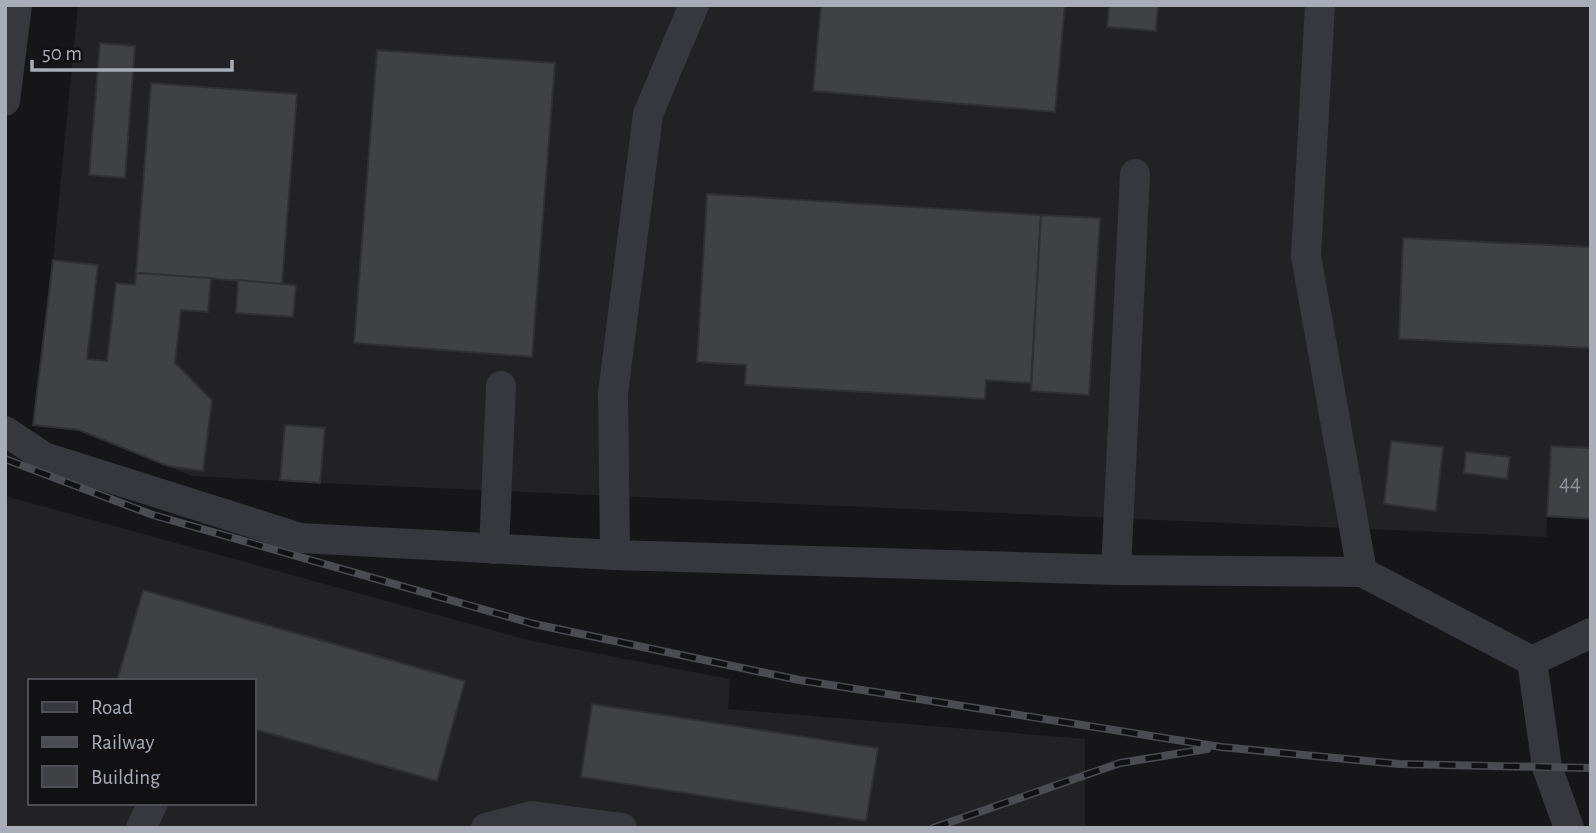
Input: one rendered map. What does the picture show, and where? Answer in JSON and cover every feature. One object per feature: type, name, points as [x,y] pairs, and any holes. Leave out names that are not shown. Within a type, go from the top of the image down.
[{"type":"street","points":[[5,101],[17,5]]},
{"type":"street","points":[[615,555],[613,394],[648,114],[694,5]]},
{"type":"street","points":[[1320,5],[1306,256],[1362,572]]},
{"type":"street","points":[[1116,570],[1135,174]]},
{"type":"street","points":[[495,548],[501,386]]},
{"type":"street","points":[[5,431],[44,457],[300,538],[615,555],[1116,570],[1362,572],[1532,661]]},
{"type":"street","points":[[1532,661],[1591,633]]},
{"type":"street","points":[[1532,661],[1547,767],[1569,828]]},
{"type":"street","points":[[141,828],[152,805]]},
{"type":"street","points":[[486,828],[532,816],[622,828]]},
{"type":"shaded area","points":[[78,5],[1591,5],[1591,448],[1551,446],[1546,537],[192,476],[79,430],[34,425]]},
{"type":"shaded area","points":[[5,496],[532,641],[730,679],[728,709],[1085,739],[1085,828],[5,828]]},
{"type":"building","points":[[821,5],[1065,5],[1055,112],[813,91]]},
{"type":"building","points":[[1109,5],[1158,5],[1156,31],[1107,27]]},
{"type":"building","points":[[100,43],[135,46],[125,178],[89,175]]},
{"type":"building","points":[[377,50],[555,63],[532,357],[354,343]]},
{"type":"building","points":[[151,83],[297,94],[282,284],[136,273]]},
{"type":"building","points":[[707,194],[1041,215],[1031,383],[986,380],[985,399],[745,385],[746,365],[697,362]]},
{"type":"building","points":[[1041,215],[1100,218],[1089,395],[1031,391]]},
{"type":"building","points":[[1403,238],[1591,247],[1591,348],[1399,339]]},
{"type":"building","points":[[53,260],[98,265],[87,359],[107,361],[116,283],[135,285],[136,273],[211,278],[208,312],[181,310],[175,363],[212,400],[203,471],[168,466],[79,430],[33,425]]},
{"type":"building","points":[[238,280],[296,285],[293,317],[236,313]]},
{"type":"building","points":[[285,425],[325,428],[320,483],[280,480]]},
{"type":"building","points":[[1391,441],[1443,447],[1436,511],[1384,504]]},
{"type":"building","points":[[1551,446],[1591,448],[1591,519],[1547,516]]},
{"type":"building","points":[[1466,452],[1510,457],[1507,479],[1464,473]]},
{"type":"building","points":[[143,590],[465,681],[437,781],[256,730],[256,679],[118,679]]},
{"type":"building","points":[[592,704],[878,748],[866,821],[581,777]]},
{"type":"railway","points":[[5,459],[153,515],[534,624],[799,680],[1221,747],[1399,764],[1591,768]]},
{"type":"railway","points":[[933,828],[1120,763],[1207,749]]}]
